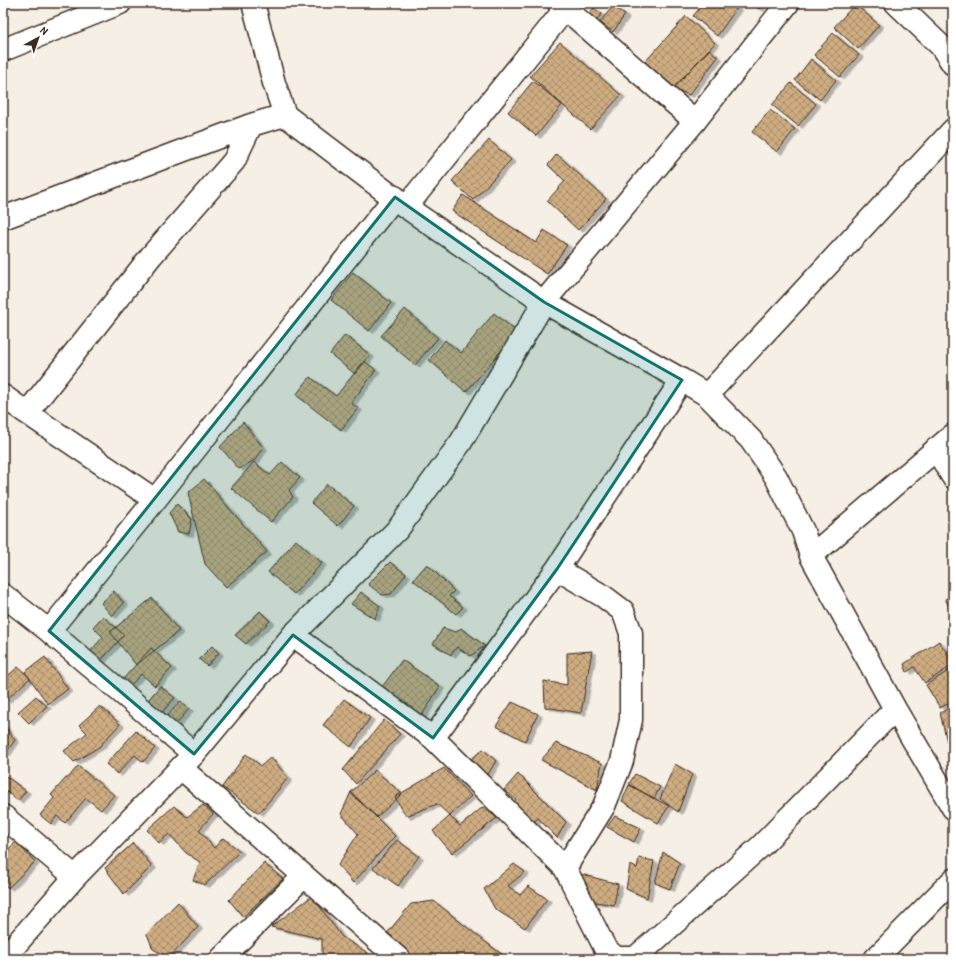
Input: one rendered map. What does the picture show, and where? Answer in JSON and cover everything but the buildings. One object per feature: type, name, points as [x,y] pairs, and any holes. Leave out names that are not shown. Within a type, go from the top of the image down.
[{"type":"street","points":[[3,50],[120,3]]},
{"type":"street","points":[[253,3],[284,115],[400,202],[544,302],[707,395],[751,440],[776,477],[803,531],[811,556],[895,709],[953,808]]},
{"type":"street","points":[[3,959],[75,877],[187,761],[293,634],[398,529],[461,442],[544,302],[695,121],[788,3]]},
{"type":"street","points":[[896,3],[941,46],[953,64]]},
{"type":"street","points":[[49,632],[155,500],[563,5],[695,121]]},
{"type":"street","points":[[3,218],[251,125],[284,115]]},
{"type":"street","points":[[27,413],[151,256],[234,161],[251,125]]},
{"type":"street","points":[[707,395],[953,130]]},
{"type":"street","points":[[434,738],[557,569],[682,380]]},
{"type":"street","points":[[3,396],[155,500]]},
{"type":"street","points":[[811,556],[953,435]]},
{"type":"street","points":[[936,449],[953,477]]},
{"type":"street","points":[[557,569],[603,596],[623,611],[631,632],[631,720],[622,761],[604,806],[565,868]]},
{"type":"street","points":[[3,595],[49,632],[187,761],[304,876],[399,959]]},
{"type":"street","points":[[293,634],[434,738],[565,868],[605,948],[616,958],[636,958],[761,846],[895,709]]},
{"type":"street","points":[[3,816],[75,877]]},
{"type":"street","points":[[221,959],[304,876]]},
{"type":"street","points":[[875,959],[953,880]]},
{"type":"highlighted area","points":[[395,197],[544,302],[682,380],[557,569],[433,738],[293,635],[194,754],[49,631]]}]
